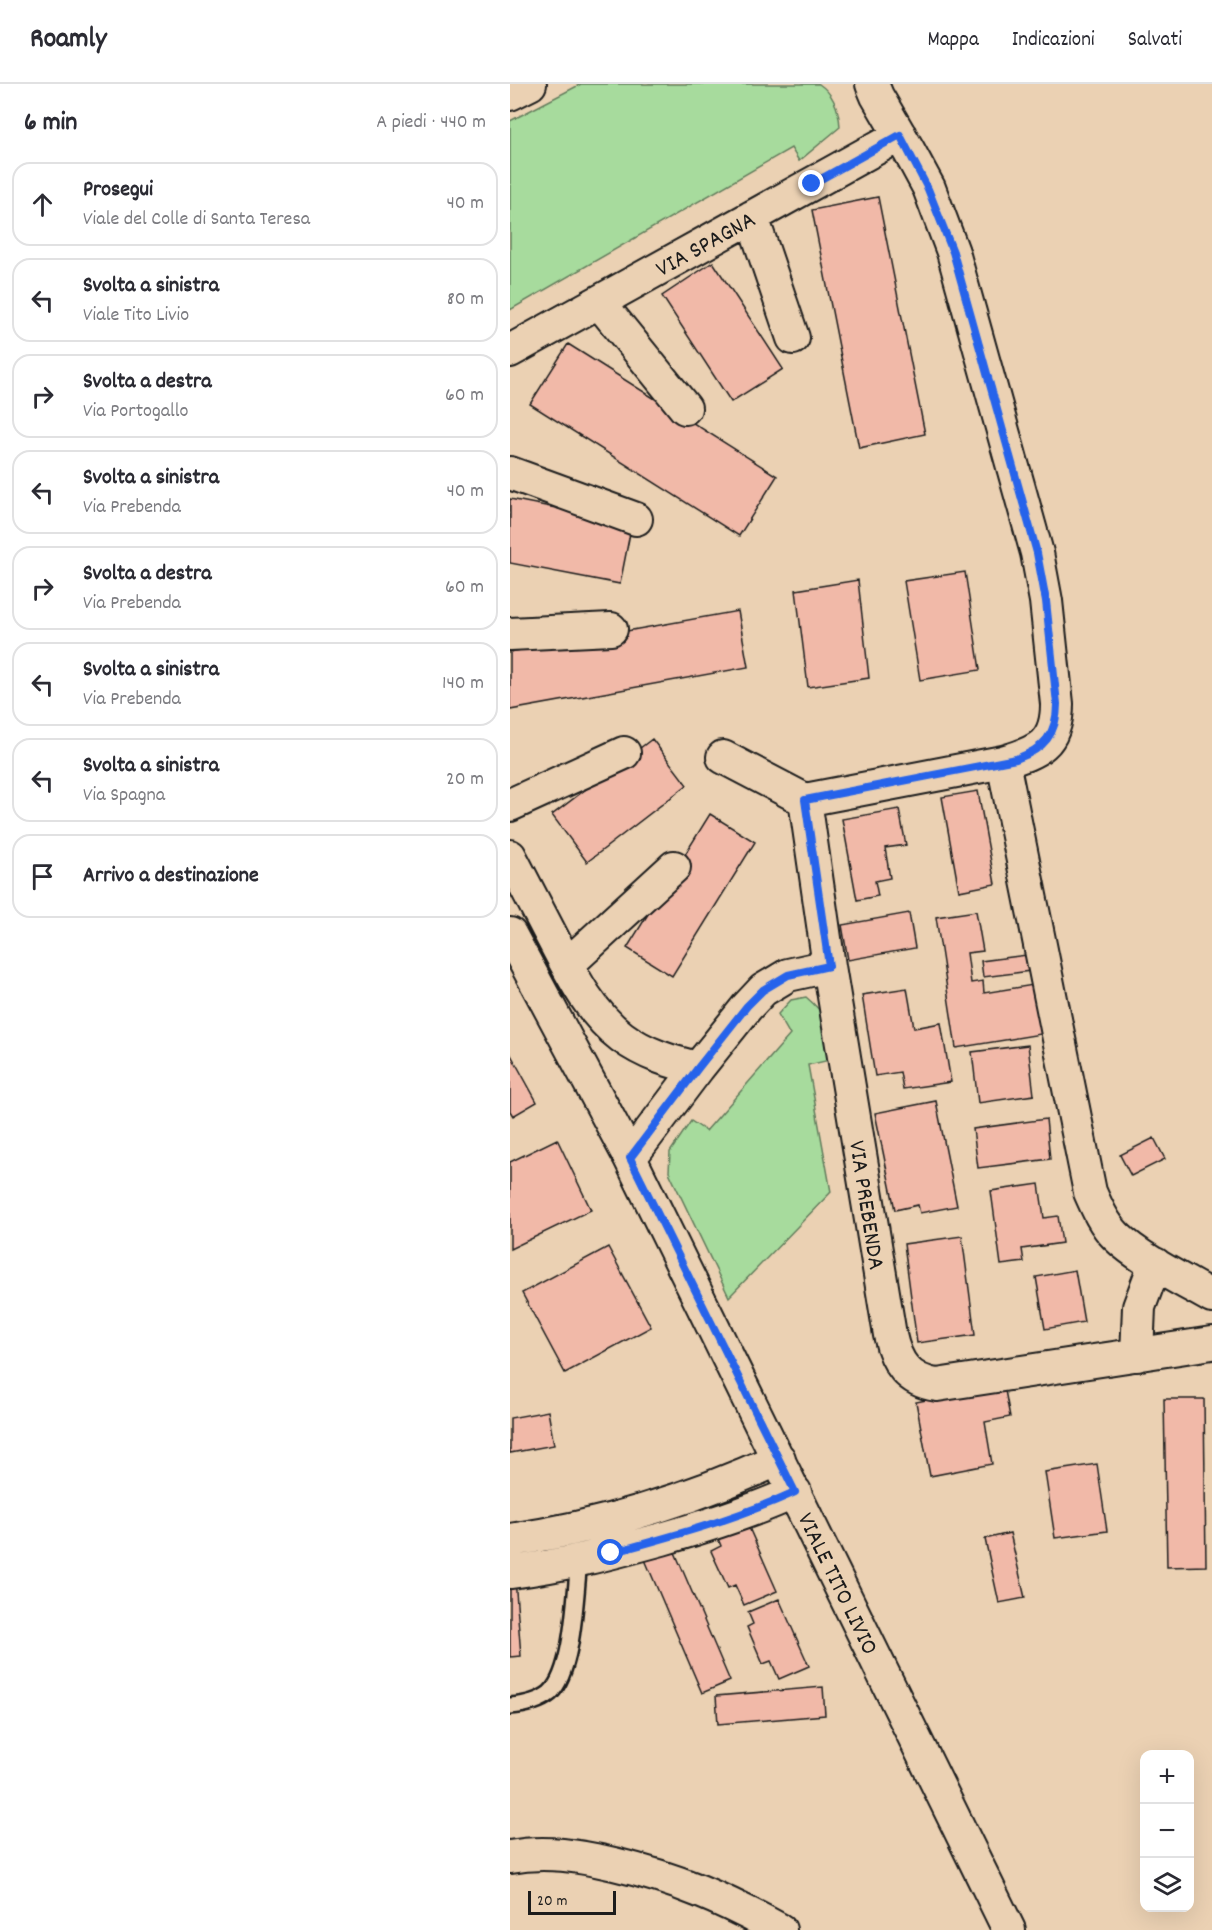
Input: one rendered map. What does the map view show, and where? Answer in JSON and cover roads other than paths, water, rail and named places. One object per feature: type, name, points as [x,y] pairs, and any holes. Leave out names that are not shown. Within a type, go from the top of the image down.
[{"type":"street","points":[[510,94],[530,84]]},
{"type":"street","points":[[723,757],[805,800],[1003,762],[1028,755],[1048,740],[1056,721],[1056,693],[1041,572],[953,252],[928,189],[900,135],[871,88]]},
{"type":"street","name":"VIA SPAGNA","points":[[510,351],[900,135]]},
{"type":"street","points":[[752,217],[793,338]]},
{"type":"street","points":[[599,302],[685,408]]},
{"type":"street","points":[[510,473],[636,519]]},
{"type":"street","points":[[510,634],[611,629]]},
{"type":"street","points":[[510,805],[624,753]]},
{"type":"street","points":[[1003,762],[1090,1192],[1102,1218],[1118,1238],[1155,1264],[1212,1297]]},
{"type":"street","name":"VIA PREBENDA","points":[[805,800],[829,966],[890,1335],[893,1349],[903,1368],[918,1381],[937,1385],[1212,1343]]},
{"type":"street","points":[[510,856],[567,965],[596,1011],[623,1038],[661,1059],[698,1068]]},
{"type":"street","points":[[567,965],[674,867]]},
{"type":"street","name":"VIALE TITO LIVIO","points":[[510,934],[630,1158],[779,1459],[1003,1925]]},
{"type":"street","points":[[630,1158],[747,1006],[763,990],[788,975],[829,966]]},
{"type":"street","points":[[1137,1354],[1139,1306],[1155,1264]]},
{"type":"street","points":[[510,1540],[561,1531],[620,1516],[730,1480],[779,1459]]},
{"type":"street","points":[[510,1572],[542,1569],[579,1561],[690,1531],[795,1492]]},
{"type":"street","points":[[510,1857],[539,1854],[567,1855],[661,1876],[712,1895],[780,1930]]},
{"type":"lane","points":[[510,1706],[542,1698],[551,1692],[559,1680],[569,1651],[579,1561]]}]
